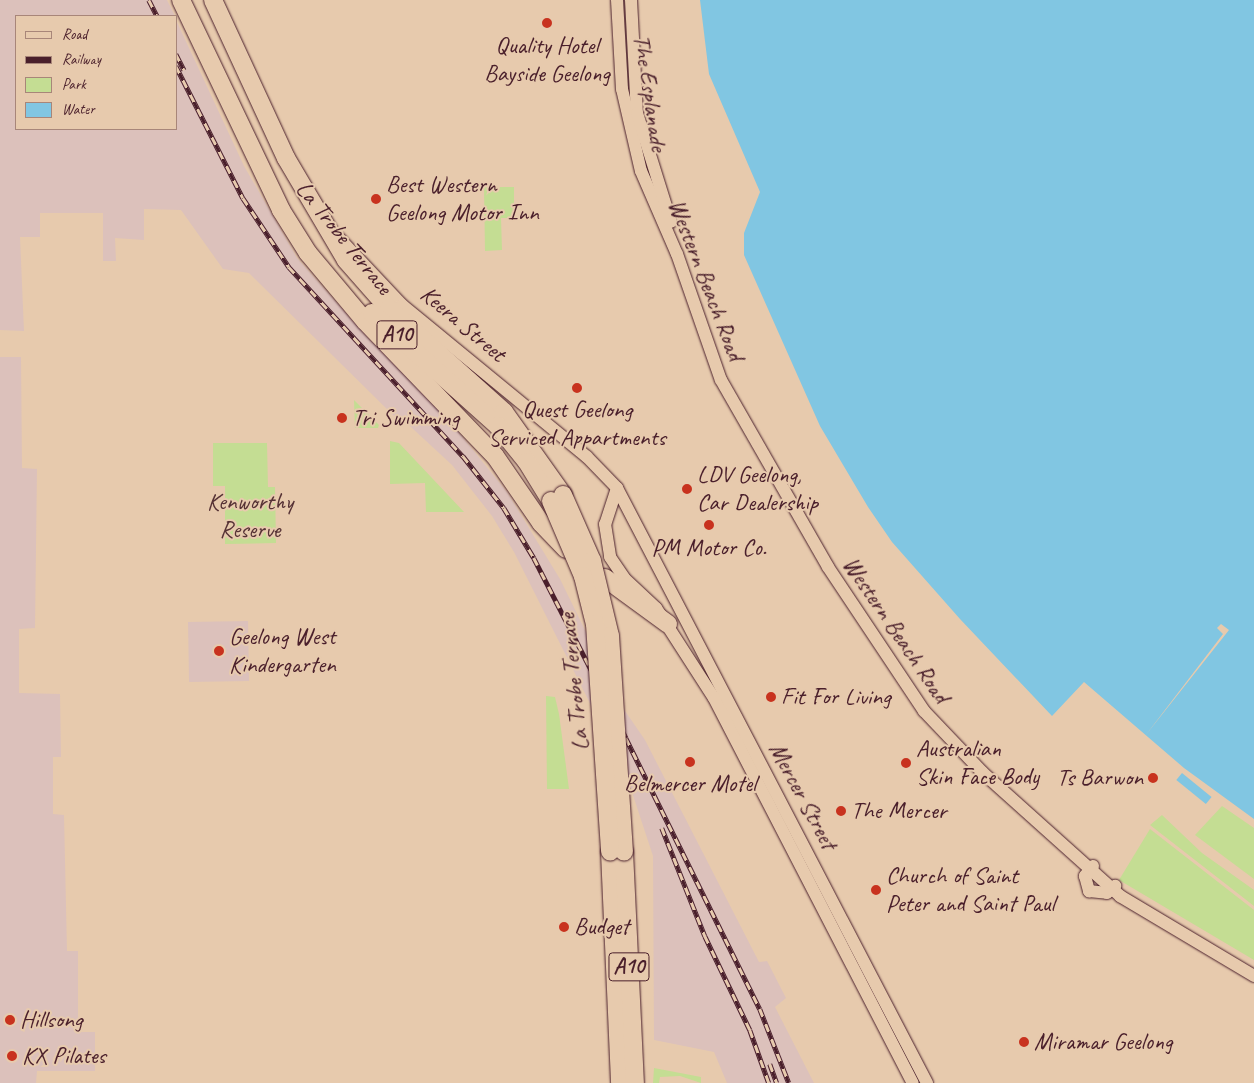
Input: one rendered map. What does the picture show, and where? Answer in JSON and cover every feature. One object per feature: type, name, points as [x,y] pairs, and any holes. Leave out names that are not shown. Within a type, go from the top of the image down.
[{"type":"highway","name":"A10","points":[[181,0],[254,158]]},
{"type":"highway","name":"Keera Street","points":[[213,0],[286,158],[324,223]]},
{"type":"highway","name":"La Trobe Terrace","points":[[254,158],[332,268],[373,314],[498,426],[557,498]]},
{"type":"highway","points":[[254,158],[281,210],[332,284],[458,414],[495,456],[541,523],[566,549]]},
{"type":"highway","name":"La Trobe Terrace","points":[[324,223],[346,260],[389,309],[479,388],[517,427],[557,498],[583,576],[595,624],[617,852],[635,1083]]},
{"type":"highway","points":[[605,578],[668,624]]},
{"type":"highway","name":"La Trobe Terrace","points":[[617,852],[620,1083]]},
{"type":"street","name":"The Esplanade","points":[[616,0],[622,89],[652,183]]},
{"type":"street","name":"The Esplanade","points":[[631,0],[636,102],[652,183]]},
{"type":"street","name":"Western Beach Road","points":[[652,183],[721,380],[823,561],[934,724],[1113,887],[1254,976]]},
{"type":"street","name":"Keera Street","points":[[324,223],[402,305],[587,457],[617,488],[641,530]]},
{"type":"street","name":"Mercer Street","points":[[617,488],[605,524],[608,551],[620,572],[668,624],[714,698],[800,849]]},
{"type":"street","name":"Mercer Street","points":[[641,530],[899,1043],[913,1083]]},
{"type":"street","name":"Western Beach Road","points":[[1113,887],[1254,968]]},
{"type":"street","name":"Mercer Street","points":[[899,1043],[927,1083]]},
{"type":"shaded area","points":[[0,0],[167,0],[174,15],[15,15],[15,130],[178,130],[178,24],[244,166],[297,258],[367,337],[447,418],[507,492],[560,579],[623,708],[645,740],[759,962],[767,961],[786,998],[775,1007],[814,1083],[727,1083],[714,1052],[654,1040],[653,856],[627,777],[514,552],[492,516],[452,465],[398,415],[394,416],[249,273],[223,269],[181,210],[144,209],[144,240],[115,238],[116,261],[103,261],[103,213],[40,213],[40,237],[20,237],[24,331],[0,330]]},
{"type":"shaded area","points":[[0,357],[21,357],[22,468],[37,469],[35,628],[19,629],[19,693],[60,694],[61,757],[53,757],[53,814],[64,815],[67,951],[78,951],[78,1032],[95,1032],[95,1071],[37,1071],[36,1083],[0,1083]]},
{"type":"shaded area","name":"Geelong West Kindergarten","points":[[248,621],[249,681],[189,682],[188,622]]},
{"type":"green space","points":[[484,187],[514,187],[514,218],[501,218],[502,250],[485,251]]},
{"type":"green space","points":[[354,400],[379,425],[378,428],[355,428]]},
{"type":"green space","points":[[390,441],[399,443],[464,512],[426,512],[425,483],[390,484]]},
{"type":"green space","name":"Kenworthy Reserve","points":[[213,443],[267,443],[268,487],[275,487],[276,543],[225,544],[225,486],[213,486]]},
{"type":"green space","points":[[546,696],[555,697],[569,789],[547,789]]},
{"type":"green space","points":[[1222,806],[1254,828],[1254,879],[1195,835]]},
{"type":"green space","points":[[1162,815],[1202,853],[1254,890],[1254,906],[1150,825]]},
{"type":"green space","points":[[1150,829],[1254,910],[1254,960],[1119,880]]},
{"type":"green space","points":[[654,1068],[701,1077],[701,1083],[680,1076],[660,1077],[659,1083],[653,1083]]},
{"type":"water","points":[[700,0],[1254,0],[1254,819],[1184,768],[1084,682],[1052,716],[960,619],[892,542],[868,507],[820,426],[744,255],[744,233],[760,192],[709,74]]},
{"type":"water","points":[[1182,773],[1212,797],[1206,804],[1176,780]]},
{"type":"pier","points":[[1221,624],[1229,630],[1145,736],[1223,634],[1217,628]]},
{"type":"railway","points":[[149,0],[156,15]]},
{"type":"railway","points":[[178,58],[184,70]]},
{"type":"railway","points":[[178,70],[243,198],[289,267],[463,456],[504,508],[534,558],[626,738],[760,1009],[789,1083]]},
{"type":"railway","points":[[662,828],[705,936],[750,1030],[769,1083]]},
{"type":"railway","points":[[770,1064],[777,1083]]},
{"type":"place","name":"Quality Hotel Bayside Geelong","points":[[547,23]]},
{"type":"place","name":"Best Western Geelong Motor Inn","points":[[376,199]]},
{"type":"place","name":"Quest Geelong Serviced Appartments","points":[[577,388]]},
{"type":"place","name":"Tri Swimming","points":[[342,418]]},
{"type":"place","name":"LDV Geelong, Car Dealership","points":[[687,489]]},
{"type":"place","name":"PM Motor Co.","points":[[709,525]]},
{"type":"place","name":"Geelong West Kindergarten","points":[[219,651]]},
{"type":"place","name":"Fit For Living","points":[[771,697]]},
{"type":"place","name":"Belmercer Motel","points":[[690,762]]},
{"type":"place","name":"Australian Skin Face Body","points":[[906,763]]},
{"type":"place","name":"Ts Barwon","points":[[1153,778]]},
{"type":"place","name":"The Mercer","points":[[841,811]]},
{"type":"place","name":"Church of Saint Peter and Saint Paul","points":[[876,890]]},
{"type":"place","name":"Budget","points":[[564,927]]},
{"type":"place","name":"Hillsong","points":[[10,1020]]},
{"type":"place","name":"Miramar Geelong","points":[[1024,1042]]},
{"type":"place","name":"KX Pilates","points":[[12,1056]]}]
